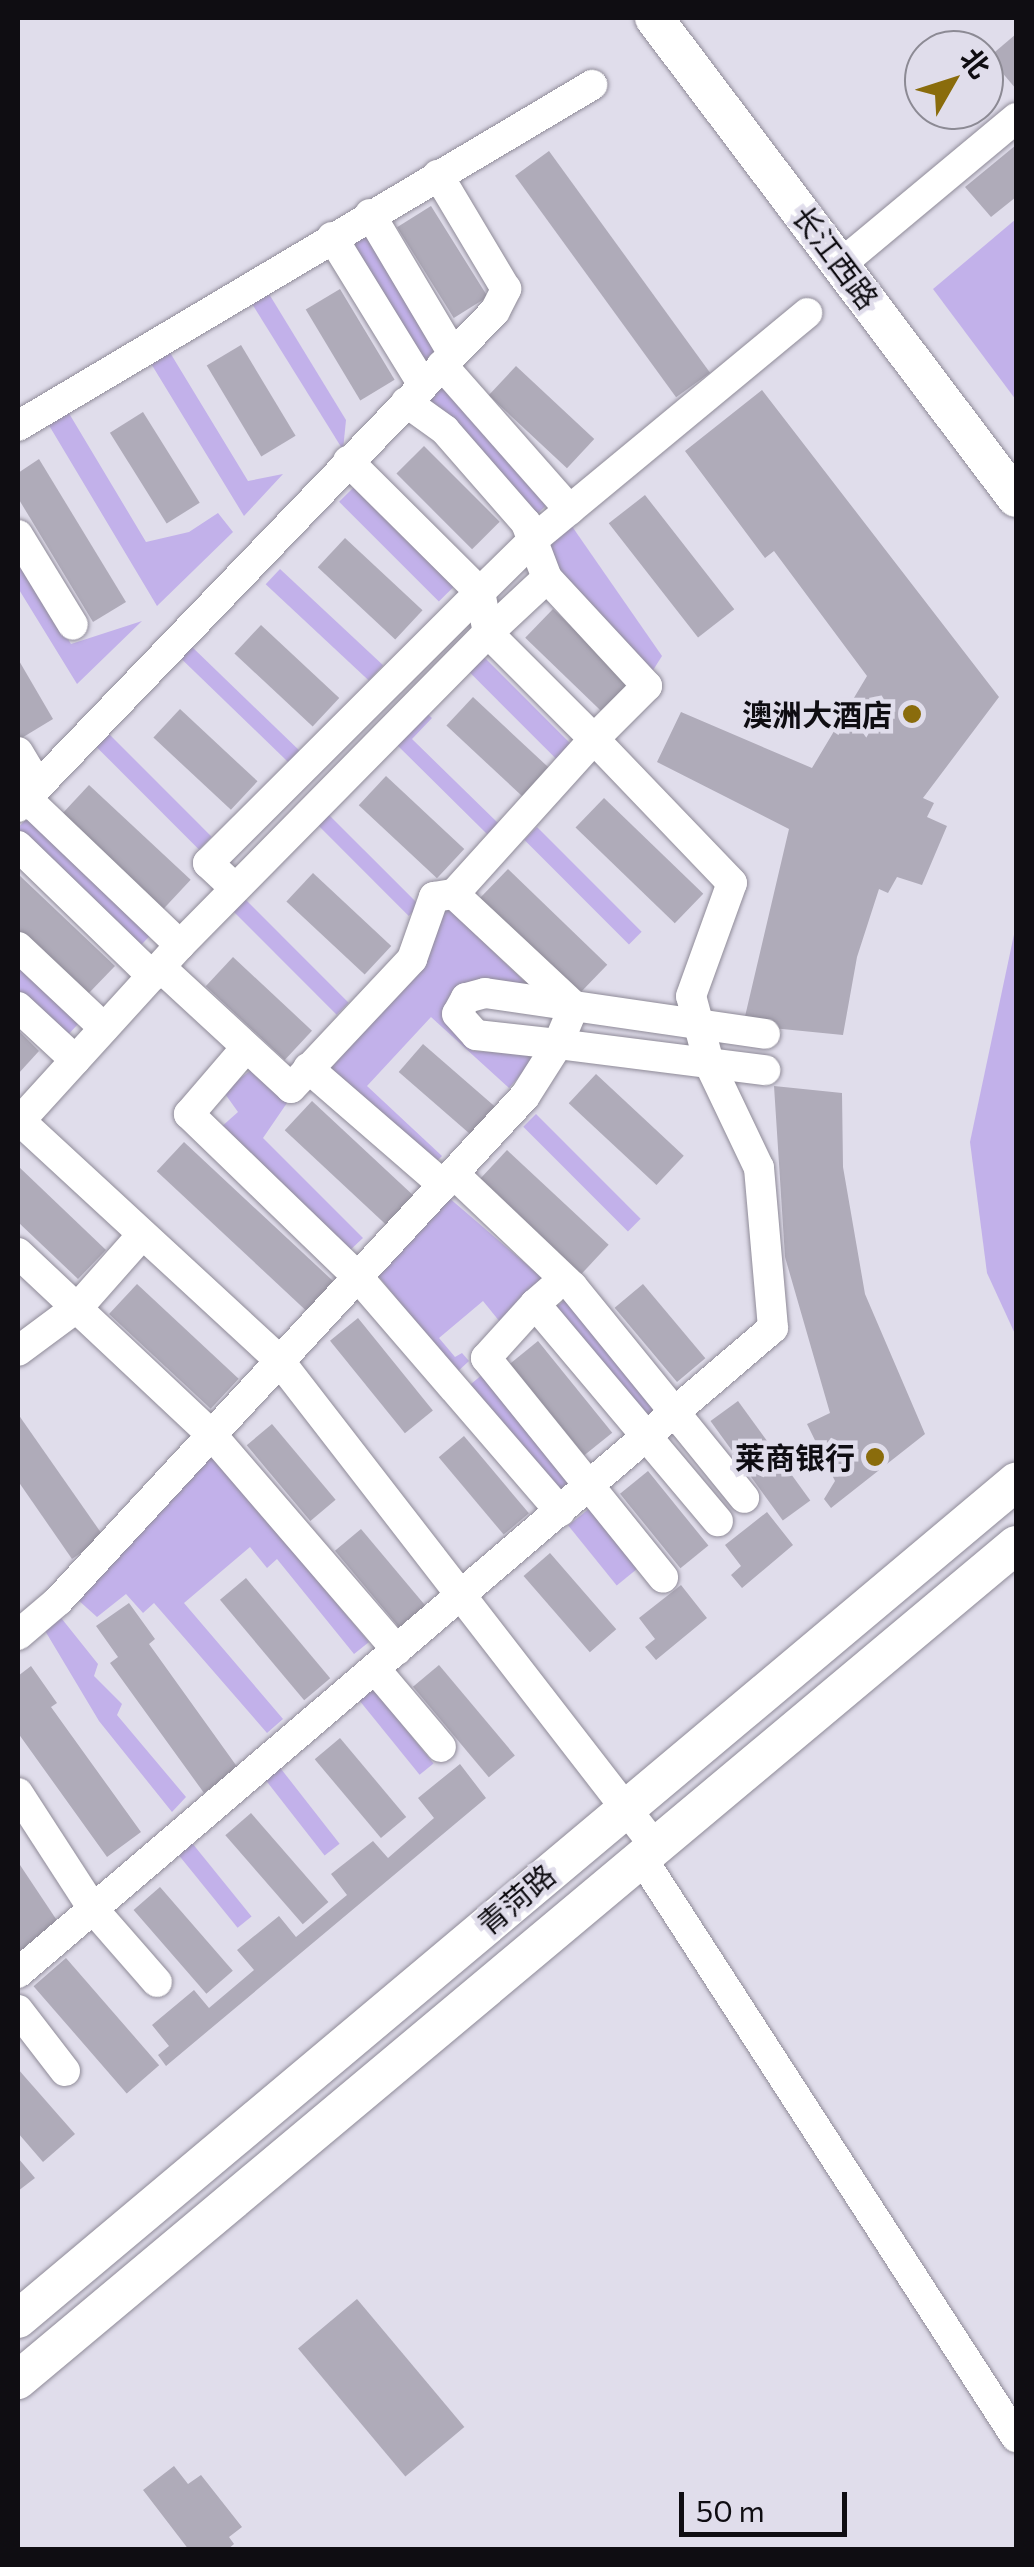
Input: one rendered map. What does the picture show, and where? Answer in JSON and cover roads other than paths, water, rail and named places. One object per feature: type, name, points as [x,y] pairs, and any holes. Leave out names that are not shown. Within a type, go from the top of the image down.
[{"type":"main road","name":"长江西路","points":[[654,18],[1016,498]]},
{"type":"main road","name":"青菏路","points":[[18,2319],[1016,1482]]},
{"type":"main road","name":"青菏路","points":[[18,2380],[1016,1545]]},
{"type":"street","points":[[18,426],[592,85]]},
{"type":"street","points":[[841,264],[1016,118]]},
{"type":"street","points":[[27,797],[496,311],[506,290],[438,175]]},
{"type":"street","points":[[18,752],[27,797],[164,963],[245,1049],[291,1088],[412,959],[434,898],[454,894],[647,686],[547,578],[526,523],[445,430],[431,376],[370,214]]},
{"type":"street","points":[[332,237],[431,376],[570,510]]},
{"type":"street","points":[[235,888],[208,863],[534,540],[807,313]]},
{"type":"street","points":[[18,1973],[773,1328],[760,1168],[709,1063],[691,996],[732,883],[488,632],[480,592],[348,461]]},
{"type":"street","points":[[18,535],[73,625]]},
{"type":"street","points":[[547,578],[488,632],[235,888],[18,1121],[278,1360],[624,1807],[1016,2438]]},
{"type":"street","points":[[18,846],[164,963]]},
{"type":"street","points":[[454,894],[574,1006]]},
{"type":"street","points":[[18,947],[104,1028]]},
{"type":"street","points":[[764,1070],[476,1036],[457,1014],[466,998],[485,992],[765,1034]]},
{"type":"street","points":[[18,1635],[58,1601],[525,1096],[558,1044],[574,1006]]},
{"type":"street","points":[[18,1007],[75,1060]]},
{"type":"street","points":[[245,1049],[189,1114],[357,1276],[560,1511]]},
{"type":"street","points":[[308,1068],[564,1278],[677,1410],[744,1498]]},
{"type":"street","points":[[18,1351],[80,1305],[141,1236]]},
{"type":"street","points":[[18,1252],[80,1305],[211,1434],[386,1660],[441,1746]]},
{"type":"street","points":[[454,1388],[564,1278]]},
{"type":"street","points":[[535,1304],[650,1434],[718,1521]]},
{"type":"street","points":[[486,1358],[592,1483],[663,1576]]},
{"type":"street","points":[[18,1792],[92,1910],[157,1982]]},
{"type":"street","points":[[18,2010],[65,2071]]},
{"type":"place","name":"澳洲大酒店","points":[[912,714]]},
{"type":"place","name":"莱商银行","points":[[875,1457]]}]
